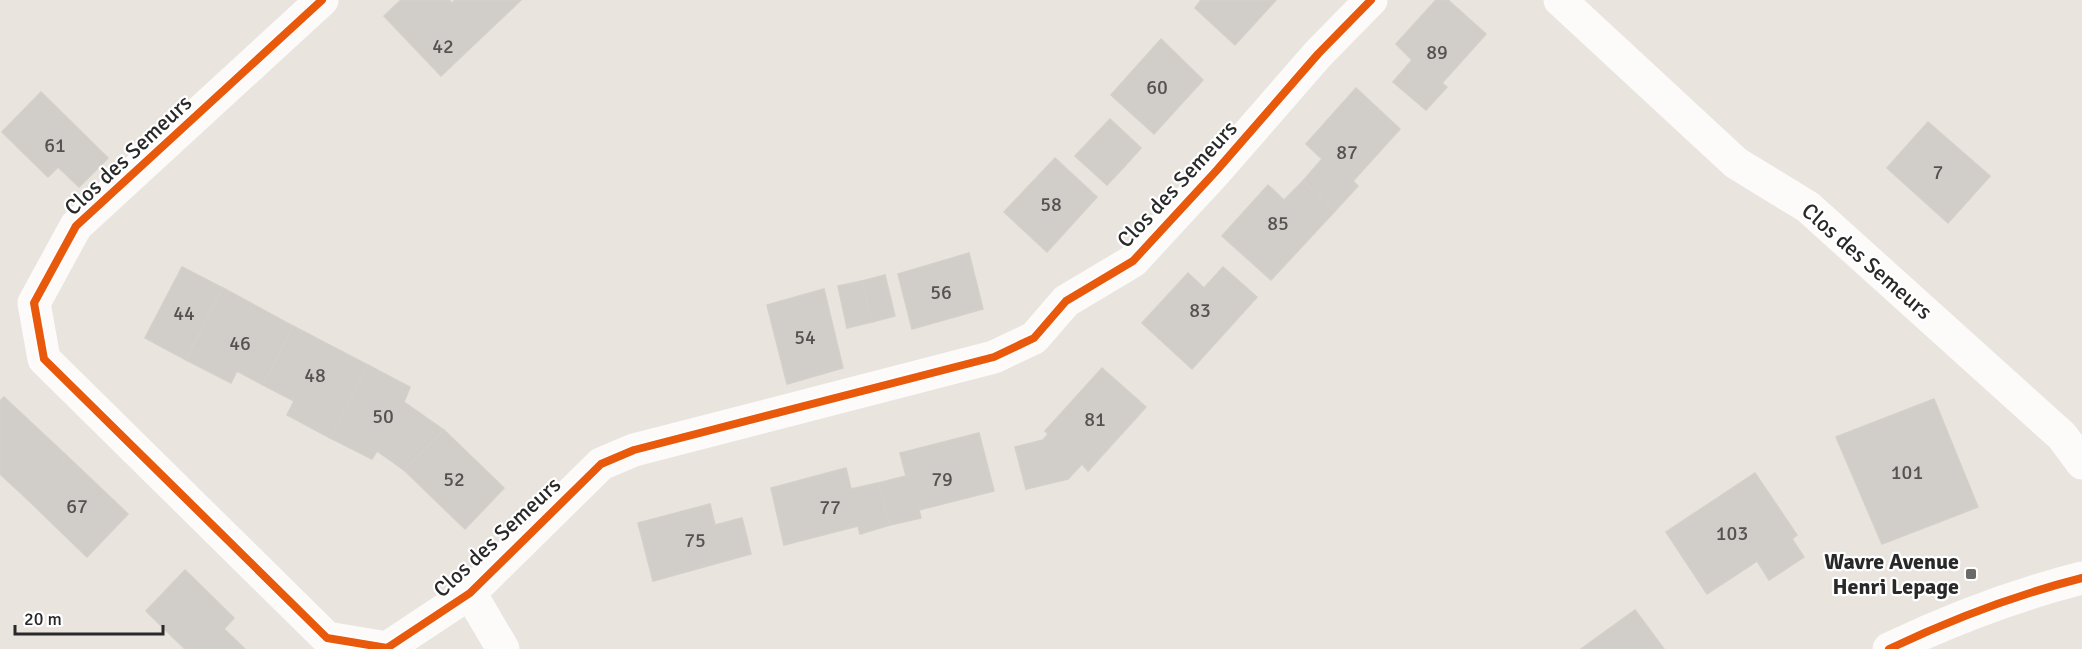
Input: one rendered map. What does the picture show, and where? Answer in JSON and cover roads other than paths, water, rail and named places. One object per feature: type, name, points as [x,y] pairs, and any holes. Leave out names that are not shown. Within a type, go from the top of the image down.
[{"type":"street","name":"Clos des Semeurs","points":[[322,0],[76,226],[34,303],[44,359],[327,638],[387,648],[470,593],[601,464],[634,450],[994,357],[1034,338],[1066,301],[1133,261],[1217,170],[1318,54],[1371,0]]},
{"type":"street","name":"Clos des Semeurs","points":[[1560,0],[1736,163],[1808,207],[2062,435],[2082,463]]},
{"type":"street","points":[[1889,649],[1943,636],[2033,591],[2082,578]]},
{"type":"street","name":"Clos des Semeurs","points":[[470,593],[503,649]]},
{"type":"place","name":"Wavre Avenue Henri Lepage","points":[[1971,574]]}]
